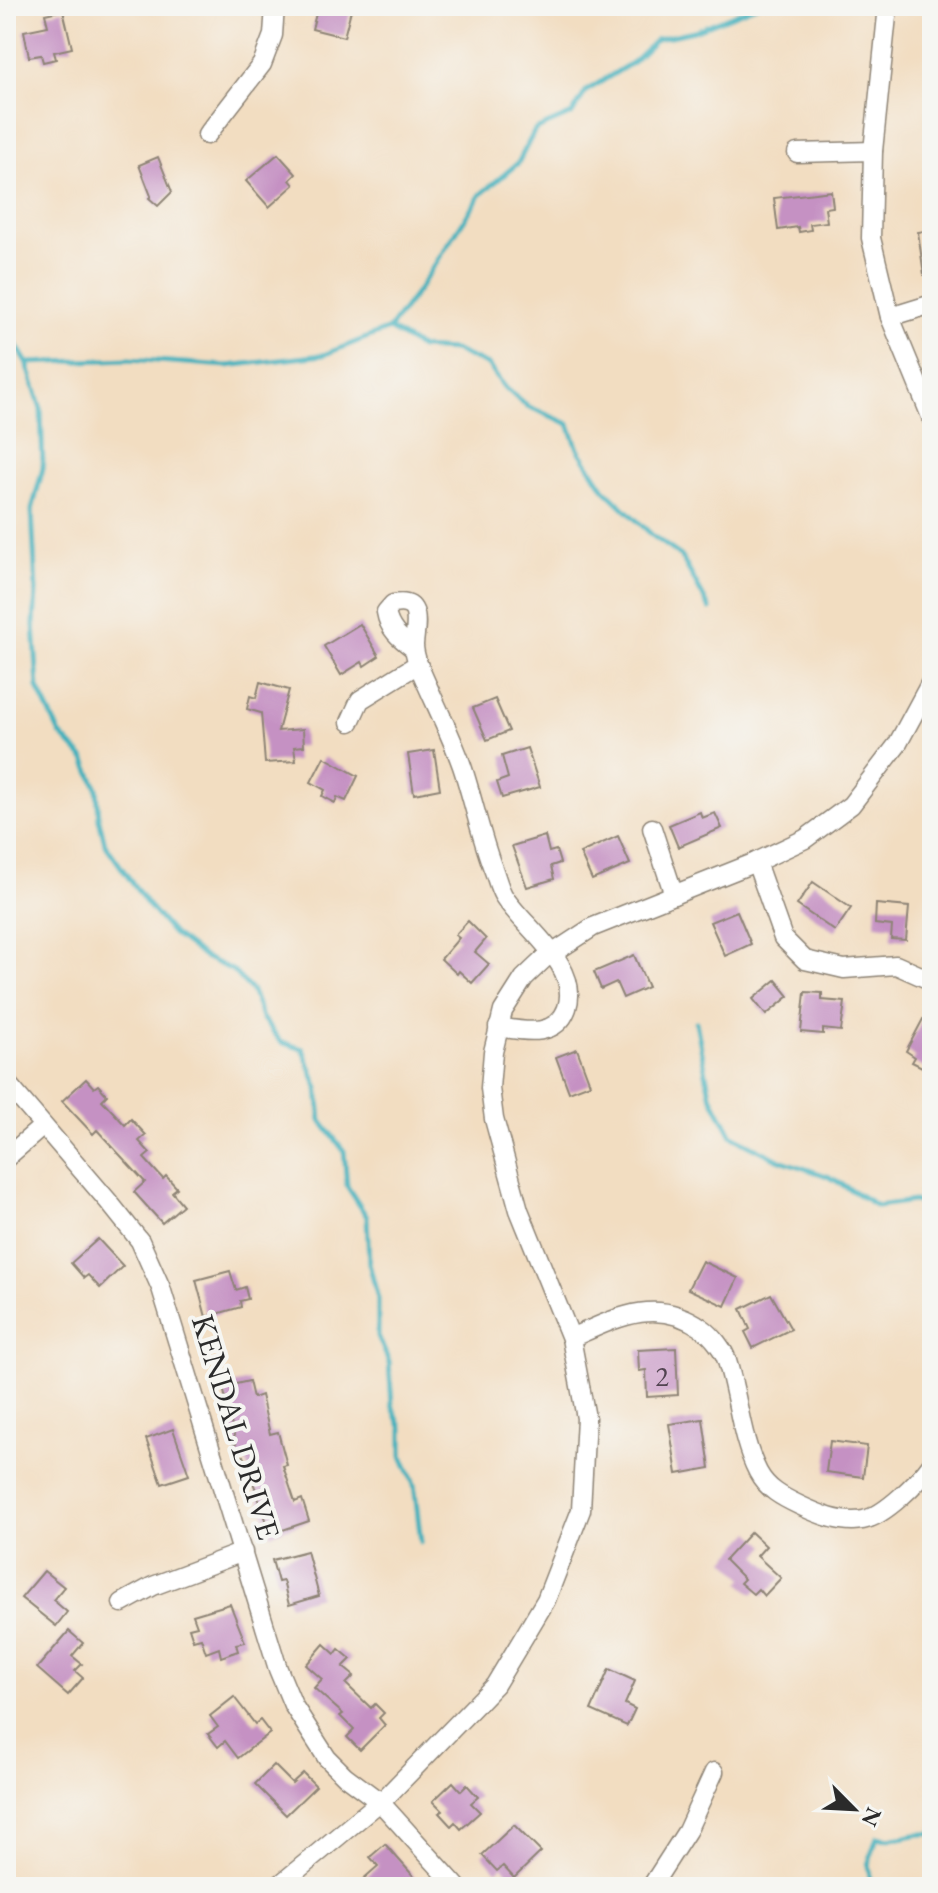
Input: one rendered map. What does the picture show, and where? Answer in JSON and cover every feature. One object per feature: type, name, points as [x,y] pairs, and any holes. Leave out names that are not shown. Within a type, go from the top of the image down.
[{"type":"street","points":[[207,135],[262,64],[273,35],[275,6]]},
{"type":"street","points":[[888,6],[873,151],[871,238],[890,317],[932,419]]},
{"type":"street","points":[[797,153],[873,151]]},
{"type":"street","points":[[890,317],[932,304]]},
{"type":"street","points":[[350,722],[360,700],[416,657],[461,765],[481,835],[503,895],[566,975],[569,991],[567,1008],[549,1029],[532,1033],[498,1027]]},
{"type":"street","points":[[277,1887],[380,1802],[495,1685],[546,1600],[581,1510],[586,1418],[571,1338],[519,1210],[494,1119],[490,1088],[493,1052],[503,1011],[524,978],[551,953],[593,927],[756,862],[805,839],[851,805],[897,745],[932,680]]},
{"type":"street","points":[[652,828],[674,895]]},
{"type":"street","points":[[756,862],[783,938],[805,960],[844,969],[896,965],[932,981]]},
{"type":"street","name":"KENDAL DRIVE","points":[[6,1082],[140,1241],[179,1338],[278,1669],[293,1705],[327,1758],[380,1802],[457,1887]]},
{"type":"street","points":[[6,1158],[43,1126]]},
{"type":"street","points":[[571,1338],[618,1317],[645,1311],[689,1319],[708,1332],[726,1357],[746,1447],[760,1476],[777,1495],[820,1515],[866,1520],[906,1493],[932,1463]]},
{"type":"street","points":[[122,1603],[153,1586],[243,1552]]},
{"type":"street","points":[[651,1887],[687,1831],[714,1772]]},
{"type":"building","points":[[318,6],[352,6],[344,37],[312,29]]},
{"type":"building","points":[[63,10],[72,48],[54,52],[56,59],[43,62],[41,55],[29,57],[24,31],[48,26],[45,14]]},
{"type":"building","points":[[278,154],[296,174],[290,180],[294,185],[269,207],[246,181]]},
{"type":"building","points":[[158,157],[172,192],[158,206],[149,198],[151,196],[139,165]]},
{"type":"building","points":[[831,191],[833,207],[825,208],[827,222],[810,224],[811,230],[799,232],[798,227],[778,230],[774,198]]},
{"type":"building","points":[[932,230],[932,275],[924,275],[918,232]]},
{"type":"building","points":[[360,624],[379,656],[341,675],[324,646]]},
{"type":"building","points":[[260,682],[289,690],[278,731],[303,729],[304,746],[294,747],[296,761],[265,763],[261,713],[247,709],[250,696],[256,698]]},
{"type":"building","points":[[495,699],[509,731],[487,740],[473,708]]},
{"type":"building","points":[[527,748],[540,787],[502,798],[497,782],[508,778],[502,756]]},
{"type":"building","points":[[434,750],[440,789],[414,794],[408,754]]},
{"type":"building","points":[[324,757],[358,776],[346,801],[337,797],[335,803],[322,796],[325,790],[311,782]]},
{"type":"building","points":[[700,812],[702,818],[715,813],[722,828],[678,847],[669,825]]},
{"type":"building","points":[[545,836],[549,852],[556,850],[560,863],[551,866],[554,879],[527,887],[512,846]]},
{"type":"building","points":[[618,836],[630,864],[592,880],[580,853]]},
{"type":"building","points":[[813,882],[851,908],[835,931],[797,905]]},
{"type":"building","points":[[876,904],[909,907],[906,940],[891,939],[892,926],[875,924]]},
{"type":"building","points":[[737,911],[751,944],[725,956],[710,922]]},
{"type":"building","points":[[468,921],[486,939],[475,952],[489,964],[472,983],[441,959],[459,938],[455,935]]},
{"type":"building","points":[[634,955],[648,987],[623,998],[616,982],[601,989],[594,972]]},
{"type":"building","points":[[776,980],[789,996],[766,1015],[753,999]]},
{"type":"building","points":[[805,992],[822,993],[822,1000],[845,1002],[841,1031],[823,1029],[823,1034],[801,1032]]},
{"type":"building","points":[[923,1019],[932,1023],[932,1062],[928,1070],[912,1062],[915,1057],[906,1051]]},
{"type":"building","points":[[577,1049],[590,1084],[569,1092],[556,1057]]},
{"type":"building","points":[[86,1079],[94,1088],[98,1085],[107,1095],[102,1100],[125,1125],[131,1119],[146,1135],[139,1141],[150,1153],[144,1158],[163,1179],[166,1176],[177,1188],[172,1192],[183,1205],[162,1223],[134,1192],[145,1182],[97,1130],[93,1134],[62,1101]]},
{"type":"building","points":[[98,1239],[123,1266],[100,1288],[88,1275],[84,1278],[71,1263]]},
{"type":"building","points":[[702,1261],[738,1278],[725,1306],[688,1289]]},
{"type":"building","points":[[230,1271],[236,1290],[245,1287],[248,1299],[240,1301],[241,1307],[206,1317],[196,1280]]},
{"type":"building","points":[[771,1294],[791,1329],[753,1348],[745,1332],[750,1329],[741,1309]]},
{"type":"building","points":[[676,1348],[678,1395],[647,1397],[646,1370],[639,1371],[638,1350]]},
{"type":"building","points":[[249,1381],[253,1398],[261,1395],[270,1434],[278,1432],[287,1465],[283,1466],[295,1502],[302,1499],[309,1521],[271,1534],[244,1456],[237,1458],[223,1387]]},
{"type":"building","points":[[703,1419],[710,1468],[677,1474],[669,1424]]},
{"type":"building","points":[[173,1429],[189,1475],[162,1484],[146,1439]]},
{"type":"building","points":[[830,1441],[867,1446],[863,1477],[826,1472]]},
{"type":"building","points":[[751,1532],[766,1546],[757,1556],[781,1578],[764,1596],[758,1589],[753,1594],[740,1583],[744,1579],[725,1560]]},
{"type":"building","points":[[307,1551],[319,1596],[289,1605],[283,1581],[278,1582],[272,1560]]},
{"type":"building","points":[[44,1571],[64,1587],[53,1600],[67,1612],[56,1626],[21,1598]]},
{"type":"building","points":[[230,1604],[245,1642],[236,1644],[238,1651],[221,1657],[219,1648],[206,1653],[201,1638],[193,1640],[189,1628],[197,1626],[193,1615]]},
{"type":"building","points":[[69,1631],[83,1643],[72,1656],[82,1664],[75,1671],[83,1678],[68,1695],[37,1668]]},
{"type":"building","points":[[324,1644],[335,1654],[339,1649],[351,1659],[343,1667],[354,1676],[346,1684],[371,1708],[375,1704],[384,1713],[379,1718],[385,1725],[360,1750],[347,1737],[354,1730],[340,1716],[343,1714],[314,1688],[322,1679],[306,1665]]},
{"type":"building","points":[[609,1669],[635,1681],[625,1704],[635,1709],[627,1726],[591,1710]]},
{"type":"building","points":[[234,1697],[255,1724],[260,1720],[270,1733],[238,1758],[225,1741],[218,1747],[208,1734],[218,1727],[210,1716]]},
{"type":"building","points":[[274,1765],[292,1783],[303,1773],[316,1786],[286,1815],[255,1784]]},
{"type":"building","points":[[453,1782],[461,1791],[467,1785],[478,1797],[471,1803],[480,1812],[461,1829],[455,1822],[451,1826],[433,1801]]},
{"type":"building","points":[[514,1825],[541,1852],[514,1878],[503,1866],[497,1871],[482,1855]]},
{"type":"building","points":[[385,1844],[416,1879],[407,1887],[354,1887],[378,1866],[370,1857]]},
{"type":"waterway","points":[[389,329],[481,194],[518,163],[535,130],[572,114],[586,91],[633,62],[657,39],[694,31],[756,6]]},
{"type":"waterway","points":[[6,328],[27,363],[41,409],[43,468],[32,510],[38,688],[60,734],[85,760],[97,788],[99,819],[105,844],[147,904],[173,934],[204,957],[232,970],[252,991],[262,1018],[281,1042],[303,1049],[318,1088],[321,1121],[344,1151],[347,1186],[367,1217],[369,1263],[378,1299],[378,1336],[389,1362],[392,1405],[402,1429],[402,1456],[414,1484],[421,1542]]},
{"type":"waterway","points":[[27,363],[129,359],[227,366],[323,355],[389,329],[421,348],[454,350],[488,365],[504,387],[527,406],[569,424],[578,449],[604,489],[653,536],[681,556],[710,609]]},
{"type":"waterway","points":[[696,1022],[710,1094],[732,1136],[777,1159],[830,1177],[877,1206],[914,1201],[932,1209]]},
{"type":"waterway","points":[[872,1887],[868,1865],[877,1837],[892,1839],[932,1834]]}]
